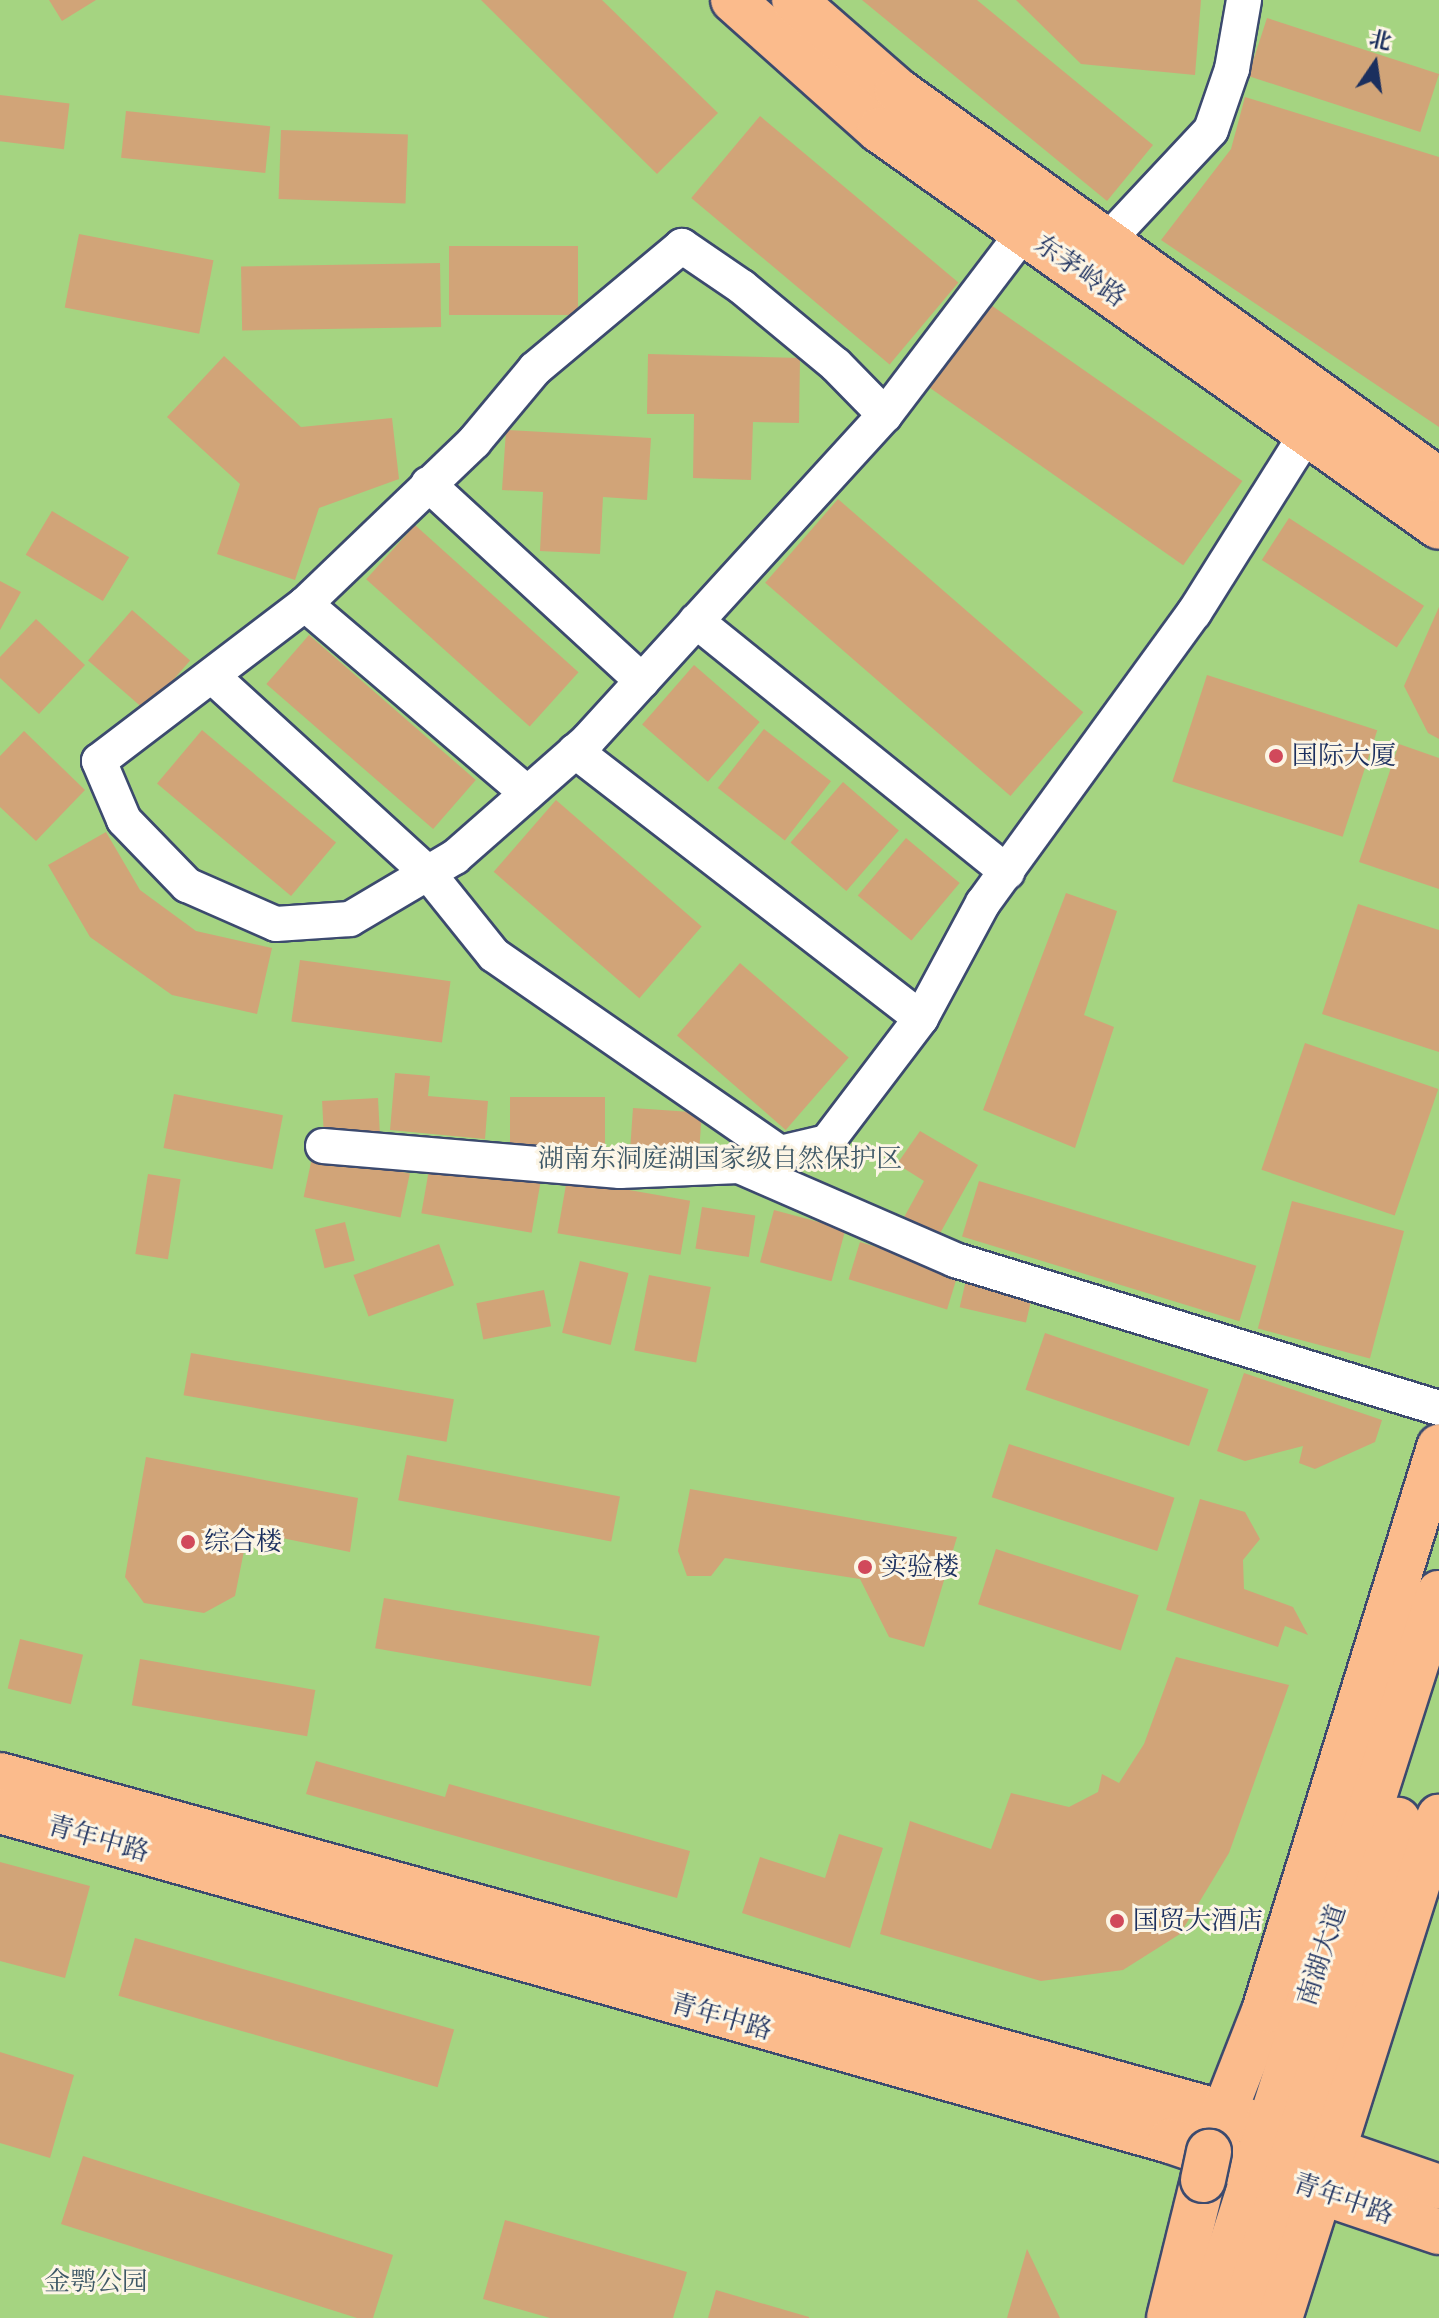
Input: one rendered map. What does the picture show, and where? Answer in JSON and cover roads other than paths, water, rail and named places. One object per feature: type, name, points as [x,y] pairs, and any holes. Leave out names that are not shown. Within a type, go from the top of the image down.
[{"type":"main road","name":"东茅岭路","points":[[733,0],[879,130],[1308,431],[1439,527]]},
{"type":"main road","name":"东茅岭路","points":[[794,0],[897,90],[1439,480]]},
{"type":"main road","points":[[1169,2318],[1212,2148],[1264,2011],[1439,1447]]},
{"type":"main road","name":"南湖大道","points":[[1300,2138],[1439,1593]]},
{"type":"main road","name":"南湖大道","points":[[1242,2318],[1439,1690]]},
{"type":"main road","name":"青年中路","points":[[0,1775],[1212,2148],[1300,2138],[1439,2187]]},
{"type":"main road","name":"青年中路","points":[[0,1811],[1287,2180],[1439,2232]]},
{"type":"main road","points":[[1280,2318],[1287,2180],[1300,2138],[1439,1817]]},
{"type":"main road","name":"南湖大道","points":[[1208,2318],[1287,2180]]},
{"type":"street","points":[[1107,241],[1211,130],[1232,69],[1244,0]]},
{"type":"street","points":[[885,415],[813,345],[742,287],[682,246],[535,369],[474,442],[305,604],[99,761],[124,820],[187,885],[276,924],[350,919],[455,857],[575,751],[885,415],[1024,232]]},
{"type":"street","points":[[212,676],[428,873],[494,955],[780,1153],[827,1142],[921,1018],[983,903],[1185,625],[1308,431]]},
{"type":"street","points":[[428,484],[642,681]]},
{"type":"street","points":[[305,604],[527,793]]},
{"type":"street","points":[[696,621],[1007,872]]},
{"type":"street","points":[[575,751],[921,1018]]},
{"type":"street","points":[[323,1146],[620,1171],[739,1166],[955,1260],[1439,1408]]},
{"type":"place","name":"国际大厦","points":[[1276,756]]},
{"type":"place","name":"综合楼","points":[[188,1542]]},
{"type":"place","name":"实验楼","points":[[865,1567]]},
{"type":"place","name":"国贸大酒店","points":[[1117,1921]]},
{"type":"park label","name":"湖南东洞庭湖国家级自然保护区","points":[[720,1159]]},
{"type":"park label","name":"金鹗公园","points":[[96,2282]]}]
